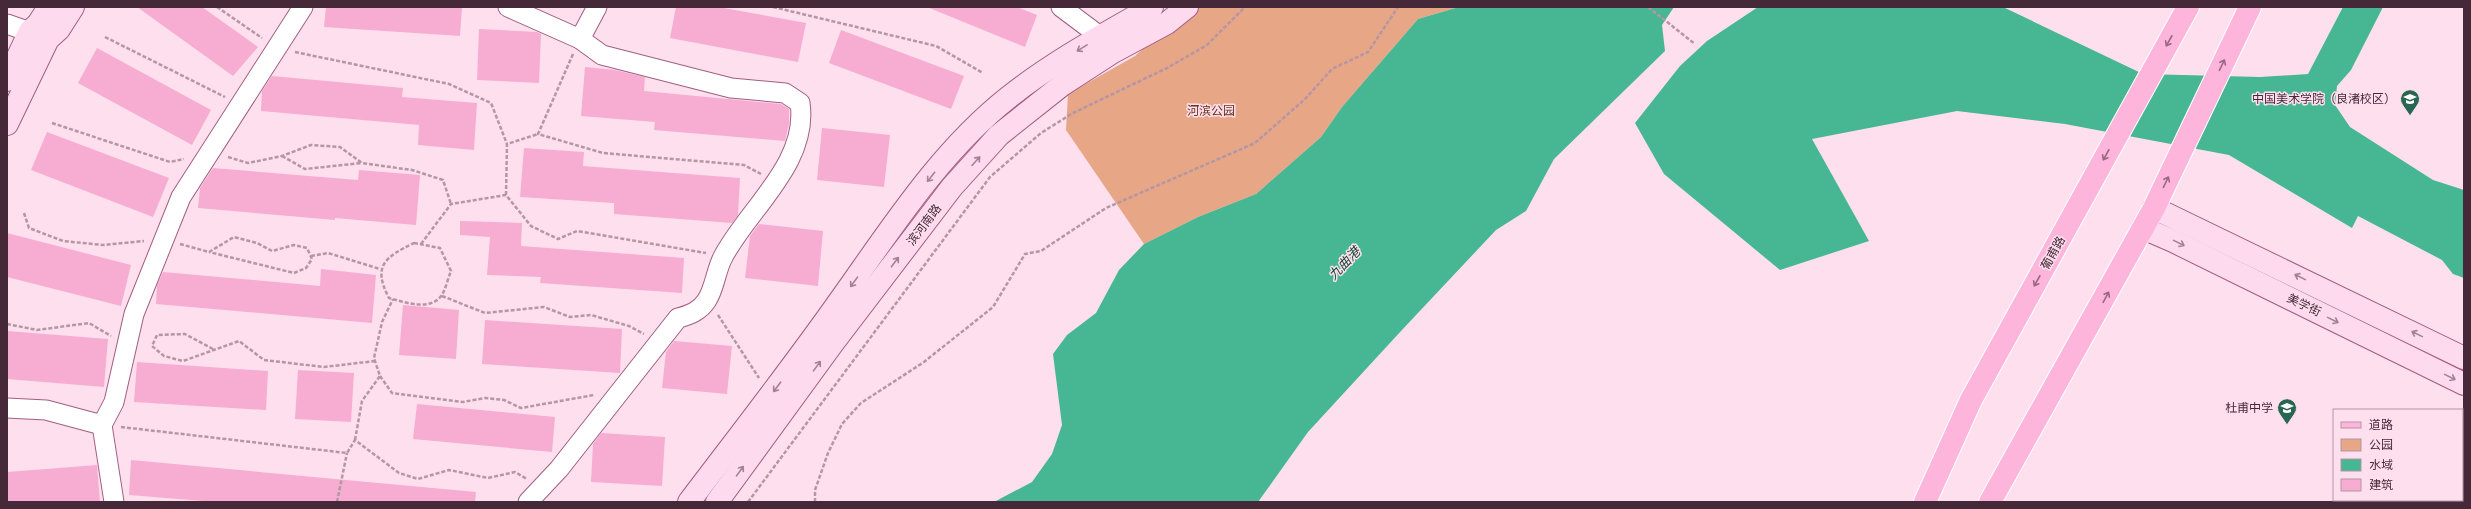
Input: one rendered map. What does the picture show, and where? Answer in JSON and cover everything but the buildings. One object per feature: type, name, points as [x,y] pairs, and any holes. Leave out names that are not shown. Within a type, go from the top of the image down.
[{"type":"main road","name":"葡甫路","points":[[1925,502],[1971,400],[2188,7]]},
{"type":"main road","points":[[1990,502],[2094,319],[2154,208],[2250,7]]},
{"type":"main road","points":[[2003,502],[2094,319]]},
{"type":"main road","points":[[1912,502],[1971,400]]},
{"type":"street","points":[[7,124],[16,69],[39,35],[49,7]]},
{"type":"street","points":[[7,24],[39,35],[59,29],[73,7]]},
{"type":"street","points":[[114,502],[102,425],[114,402],[134,314],[181,197],[303,7]]},
{"type":"street","points":[[508,7],[580,39],[602,55],[731,88],[785,93],[800,103],[802,116],[797,140],[789,162],[724,256],[708,299],[694,314],[678,318],[559,469],[528,502]]},
{"type":"street","points":[[580,39],[596,7]]},
{"type":"street","points":[[1061,7],[1107,44]]},
{"type":"street","points":[[689,502],[770,396],[933,174],[968,135],[1008,97],[1046,70],[1107,44],[1152,7]]},
{"type":"street","name":"滨河南路","points":[[717,502],[833,343],[952,187],[999,135],[1062,85],[1107,44],[1167,23],[1187,7]]},
{"type":"street","name":"美学街","points":[[2154,208],[2464,358]]},
{"type":"street","name":"美学街","points":[[2143,228],[2173,241],[2464,384]]},
{"type":"street","points":[[7,408],[46,410],[102,425]]},
{"type":"path","points":[[217,7],[277,48],[449,84],[491,103],[507,144],[506,195],[531,226],[558,239],[577,232],[724,256]]},
{"type":"path","points":[[773,7],[936,46],[983,74]]},
{"type":"path","points":[[748,502],[990,178],[1041,133],[1073,113],[1166,68],[1207,44],[1245,7]]},
{"type":"path","points":[[815,502],[815,490],[828,453],[842,424],[860,403],[924,362],[993,307],[1025,254],[1041,251],[1106,208],[1255,144],[1305,99],[1332,69],[1368,52],[1398,7]]},
{"type":"path","points":[[1648,7],[1696,44]]},
{"type":"path","points":[[105,37],[240,105]]},
{"type":"path","points":[[538,134],[580,39]]},
{"type":"path","points":[[52,123],[170,162],[192,158]]},
{"type":"path","points":[[507,144],[538,134],[603,153],[744,166],[776,181]]},
{"type":"path","points":[[220,155],[248,163],[282,156],[310,145],[340,147],[362,163]]},
{"type":"path","points":[[282,156],[305,169],[362,163],[412,170],[443,180],[451,204]]},
{"type":"path","points":[[421,244],[451,204],[506,195]]},
{"type":"path","points":[[24,213],[30,228],[63,241],[103,245],[164,240],[209,252],[294,273],[306,268],[312,259],[306,248],[294,245],[272,251],[257,243],[234,237],[209,252]]},
{"type":"path","points":[[414,243],[421,244],[440,248],[451,271],[442,296],[426,305],[389,298],[380,281],[380,269],[394,252],[414,243]]},
{"type":"path","points":[[311,256],[328,253],[380,269]]},
{"type":"path","points":[[442,296],[485,313],[544,307],[570,317],[591,315],[629,326],[658,342]]},
{"type":"path","points":[[393,299],[382,322],[375,361],[380,376],[392,394],[463,402],[485,398],[504,400],[521,408],[620,390]]},
{"type":"path","points":[[708,299],[770,396]]},
{"type":"path","points":[[7,324],[37,330],[89,322],[127,346],[152,346],[164,356],[183,361],[239,341],[264,360],[324,367],[375,361]]},
{"type":"path","points":[[152,346],[157,335],[186,334],[213,349]]},
{"type":"path","points":[[337,502],[347,453],[354,440],[362,401],[380,376]]},
{"type":"path","points":[[102,425],[347,453]]},
{"type":"path","points":[[354,440],[399,473],[418,479],[449,470],[488,478],[515,472],[542,487]]},
{"type":"green space","name":"河滨公园","points":[[1190,7],[1459,7],[1418,19],[1342,107],[1321,137],[1256,194],[1198,217],[1144,244],[1066,130],[1068,94],[1135,56]]},
{"type":"water","name":"九曲港","points":[[1459,7],[1674,7],[1662,25],[1665,51],[1554,159],[1526,211],[1496,230],[1401,331],[1308,432],[1258,502],[994,502],[1032,482],[1052,454],[1062,425],[1053,354],[1067,335],[1096,313],[1119,270],[1144,244],[1198,217],[1256,194],[1321,137],[1342,107],[1418,19]]},
{"type":"water","points":[[1758,7],[2003,7],[2143,74],[2260,77],[2308,74],[2343,7],[2383,7],[2351,70],[2337,86],[2335,105],[2350,127],[2433,180],[2464,190],[2464,278],[2453,274],[2442,260],[2358,216],[2352,228],[2229,155],[2065,124],[1957,111],[1812,139],[1869,241],[1780,270],[1664,174],[1635,123],[1680,66],[1707,41]]},
{"type":"place","name":"中国美术学院（良渚校区）","points":[[2410,116]]},
{"type":"place","name":"杜甫中学","points":[[2287,425]]}]
